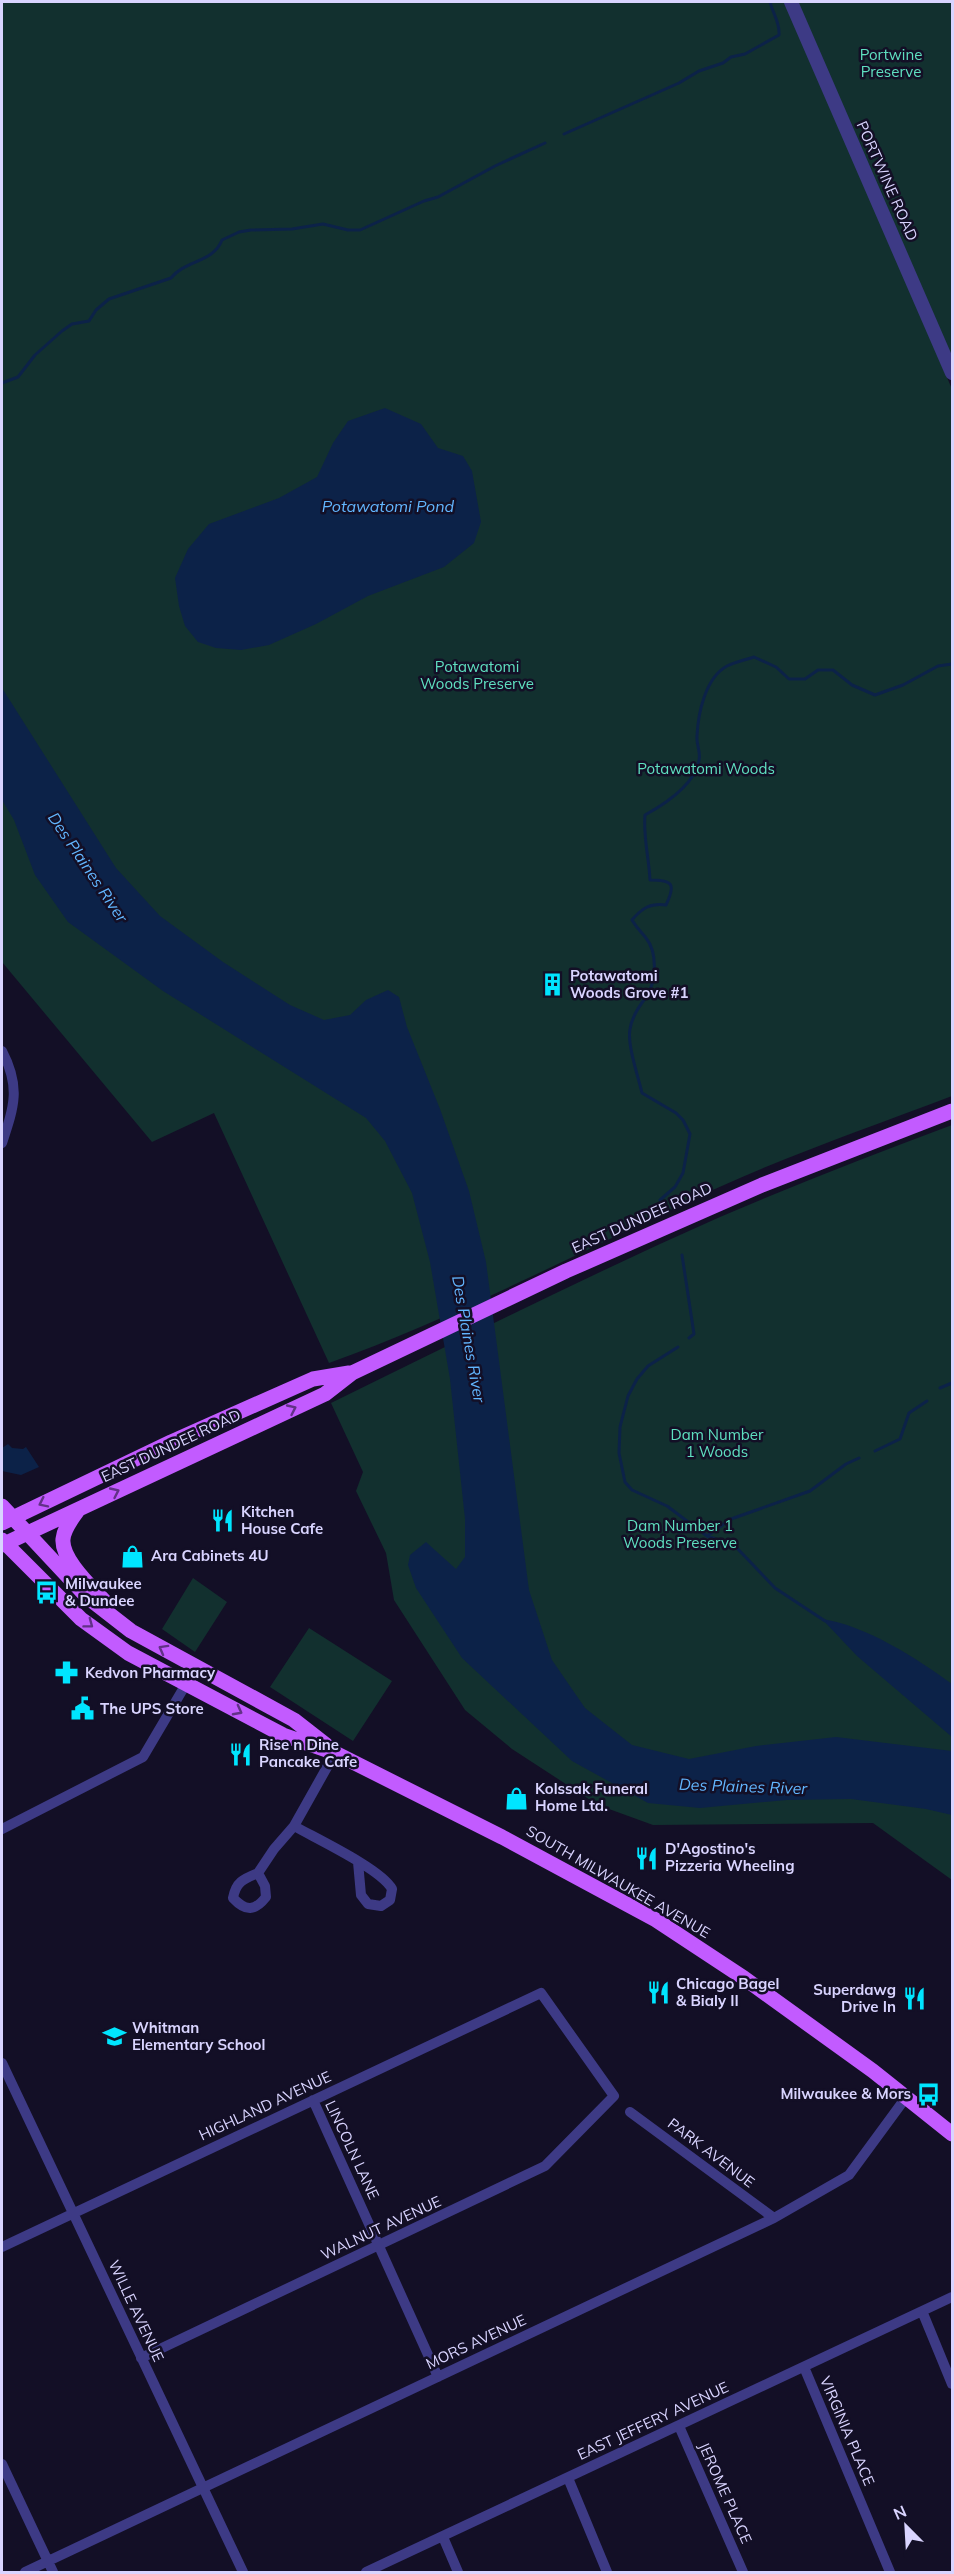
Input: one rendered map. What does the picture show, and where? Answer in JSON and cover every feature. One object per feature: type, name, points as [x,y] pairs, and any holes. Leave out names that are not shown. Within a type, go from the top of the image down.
[{"type":"main road","name":"EAST DUNDEE ROAD","points":[[3,1543],[325,1394],[352,1373],[499,1303],[762,1185],[952,1111]]},
{"type":"main road","name":"EAST DUNDEE ROAD","points":[[7,1521],[171,1442],[313,1379],[352,1373]]},
{"type":"main road","name":"SOUTH MILWAUKEE AVENUE","points":[[2,1506],[7,1521],[28,1533],[86,1596],[131,1631],[294,1720],[335,1753]]},
{"type":"main road","points":[[79,1509],[64,1533],[62,1540],[65,1554],[131,1631]]},
{"type":"main road","name":"SOUTH MILWAUKEE AVENUE","points":[[3,1543],[81,1619],[128,1653],[283,1736],[335,1753],[502,1837],[656,1920],[744,1978],[907,2096],[952,2134]]},
{"type":"street","name":"PORTWINE ROAD","points":[[791,2],[952,373]]},
{"type":"street","points":[[2,1051],[12,1070],[14,1106],[2,1143]]},
{"type":"street","points":[[2,1829],[143,1757],[186,1684]]},
{"type":"street","points":[[258,1873],[274,1849],[294,1826],[335,1753]]},
{"type":"street","points":[[294,1826],[358,1862],[387,1880],[392,1889],[390,1900],[381,1906],[368,1904],[361,1895],[358,1862]]},
{"type":"street","name":"HIGHLAND AVENUE","points":[[2,2247],[541,1993],[614,2096]]},
{"type":"street","name":"WILLE AVENUE","points":[[2,2063],[243,2572]]},
{"type":"street","name":"WALNUT AVENUE","points":[[141,2358],[545,2166],[614,2096]]},
{"type":"street","name":"MORS AVENUE","points":[[25,2572],[774,2218],[849,2175],[907,2096]]},
{"type":"street","name":"LINCOLN LANE","points":[[313,2100],[438,2377]]},
{"type":"street","name":"PARK AVENUE","points":[[630,2112],[774,2218]]},
{"type":"street","name":"EAST JEFFERY AVENUE","points":[[366,2572],[952,2297]]},
{"type":"street","points":[[922,2311],[952,2384]]},
{"type":"street","name":"VIRGINIA PLACE","points":[[804,2367],[890,2572]]},
{"type":"street","name":"JEROME PLACE","points":[[679,2426],[743,2572]]},
{"type":"street","points":[[2,2464],[53,2572]]},
{"type":"street","points":[[568,2478],[607,2572]]},
{"type":"street","points":[[443,2536],[458,2572]]},
{"type":"green space","name":"Potawatomi Woods Preserve","points":[[2,2],[785,2],[952,389],[952,1096],[744,1176],[476,1302],[329,1363],[214,1113],[152,1142],[2,962]]},
{"type":"green space","name":"Portwine Preserve","points":[[797,2],[952,2],[952,360]]},
{"type":"green space","name":"Dam Number 1 Woods Preserve","points":[[952,1125],[952,1880],[873,1823],[653,1825],[598,1805],[512,1749],[465,1710],[394,1600],[386,1553],[356,1491],[363,1472],[331,1403],[573,1285],[720,1217]]},
{"type":"green space","points":[[193,1578],[227,1602],[195,1652],[162,1629]]},
{"type":"green space","points":[[309,1628],[392,1681],[353,1741],[270,1687]]},
{"type":"water","name":"Potawatomi Pond","points":[[385,408],[421,424],[438,448],[463,456],[472,471],[481,522],[474,543],[444,567],[368,596],[316,624],[269,645],[241,650],[216,648],[198,642],[185,626],[175,578],[188,549],[209,524],[279,498],[317,477],[333,443],[348,421]]},
{"type":"water","name":"Des Plaines River","points":[[2,688],[116,868],[160,916],[223,962],[290,1005],[324,1020],[350,1015],[366,1000],[388,990],[399,997],[407,1027],[440,1109],[469,1191],[486,1262],[529,1590],[552,1660],[585,1708],[632,1745],[689,1759],[756,1746],[836,1737],[952,1751],[952,1815],[926,1809],[851,1799],[787,1800],[700,1808],[648,1803],[572,1761],[462,1658],[416,1588],[408,1565],[410,1555],[426,1542],[456,1569],[465,1557],[465,1519],[450,1379],[430,1262],[412,1193],[385,1141],[366,1118],[163,991],[68,922],[35,875],[14,820],[2,800]]},
{"type":"water","points":[[8,1444],[12,1448],[26,1447],[39,1467],[21,1475],[2,1471],[2,1448]]},
{"type":"water","points":[[822,1619],[856,1628],[890,1644],[952,1684],[952,1737],[857,1656]]},
{"type":"waterway","points":[[564,134],[679,83],[699,71],[723,63],[731,57],[745,54],[779,35],[770,2]]},
{"type":"waterway","points":[[2,383],[18,377],[35,355],[62,331],[72,324],[89,321],[96,310],[109,299],[171,278],[177,272],[212,253],[222,240],[239,232],[292,229],[323,224],[348,230],[360,230],[438,197],[495,166],[545,143]]},
{"type":"waterway","points":[[660,1200],[675,1187],[683,1173],[690,1134],[683,1120],[676,1113],[642,1093],[629,1035],[634,1015],[650,990],[654,975],[654,959],[650,944],[632,920],[647,907],[666,905],[671,892],[668,882],[650,880],[645,815],[678,793],[692,778],[699,757],[697,739],[699,717],[708,688],[719,672],[727,666],[754,657],[776,667],[789,679],[805,679],[818,670],[833,670],[852,685],[875,695],[903,685],[938,666],[952,664]]},
{"type":"waterway","points":[[682,1255],[694,1334],[689,1338]]},
{"type":"waterway","points":[[678,1347],[648,1366],[637,1379],[628,1396],[620,1427],[619,1453],[625,1482],[632,1490],[667,1506],[707,1536],[735,1546],[775,1588],[825,1621]]},
{"type":"waterway","points":[[940,1388],[952,1383]]},
{"type":"waterway","points":[[875,1451],[900,1439],[909,1413],[927,1401]]},
{"type":"waterway","points":[[707,1536],[731,1519],[810,1491],[846,1464],[859,1458]]},
{"type":"place","name":"Potawatomi Woods Grove #1","points":[[552,985]]},
{"type":"place","name":"Kitchen House Cafe","points":[[223,1521]]},
{"type":"place","name":"Ara Cabinets 4U","points":[[133,1556]]},
{"type":"place","name":"Milwaukee & Dundee","points":[[47,1593]]},
{"type":"place","name":"Kedvon Pharmacy","points":[[67,1673]]},
{"type":"place","name":"The UPS Store","points":[[82,1709]]},
{"type":"place","name":"Rise n Dine Pancake Cafe","points":[[241,1754]]},
{"type":"place","name":"Kolssak Funeral Home Ltd.","points":[[517,1798]]},
{"type":"place","name":"D'Agostino's Pizzeria Wheeling","points":[[647,1858]]},
{"type":"place","name":"Chicago Bagel & Bialy II","points":[[658,1993]]},
{"type":"place","name":"Superdawg Drive In","points":[[914,1999]]},
{"type":"place","name":"Whitman Elementary School","points":[[114,2037]]},
{"type":"place","name":"Milwaukee & Mors","points":[[929,2094]]},
{"type":"park label","name":"Potawatomi Woods","points":[[706,769]]},
{"type":"park label","name":"Dam Number 1 Woods","points":[[717,1444]]}]
